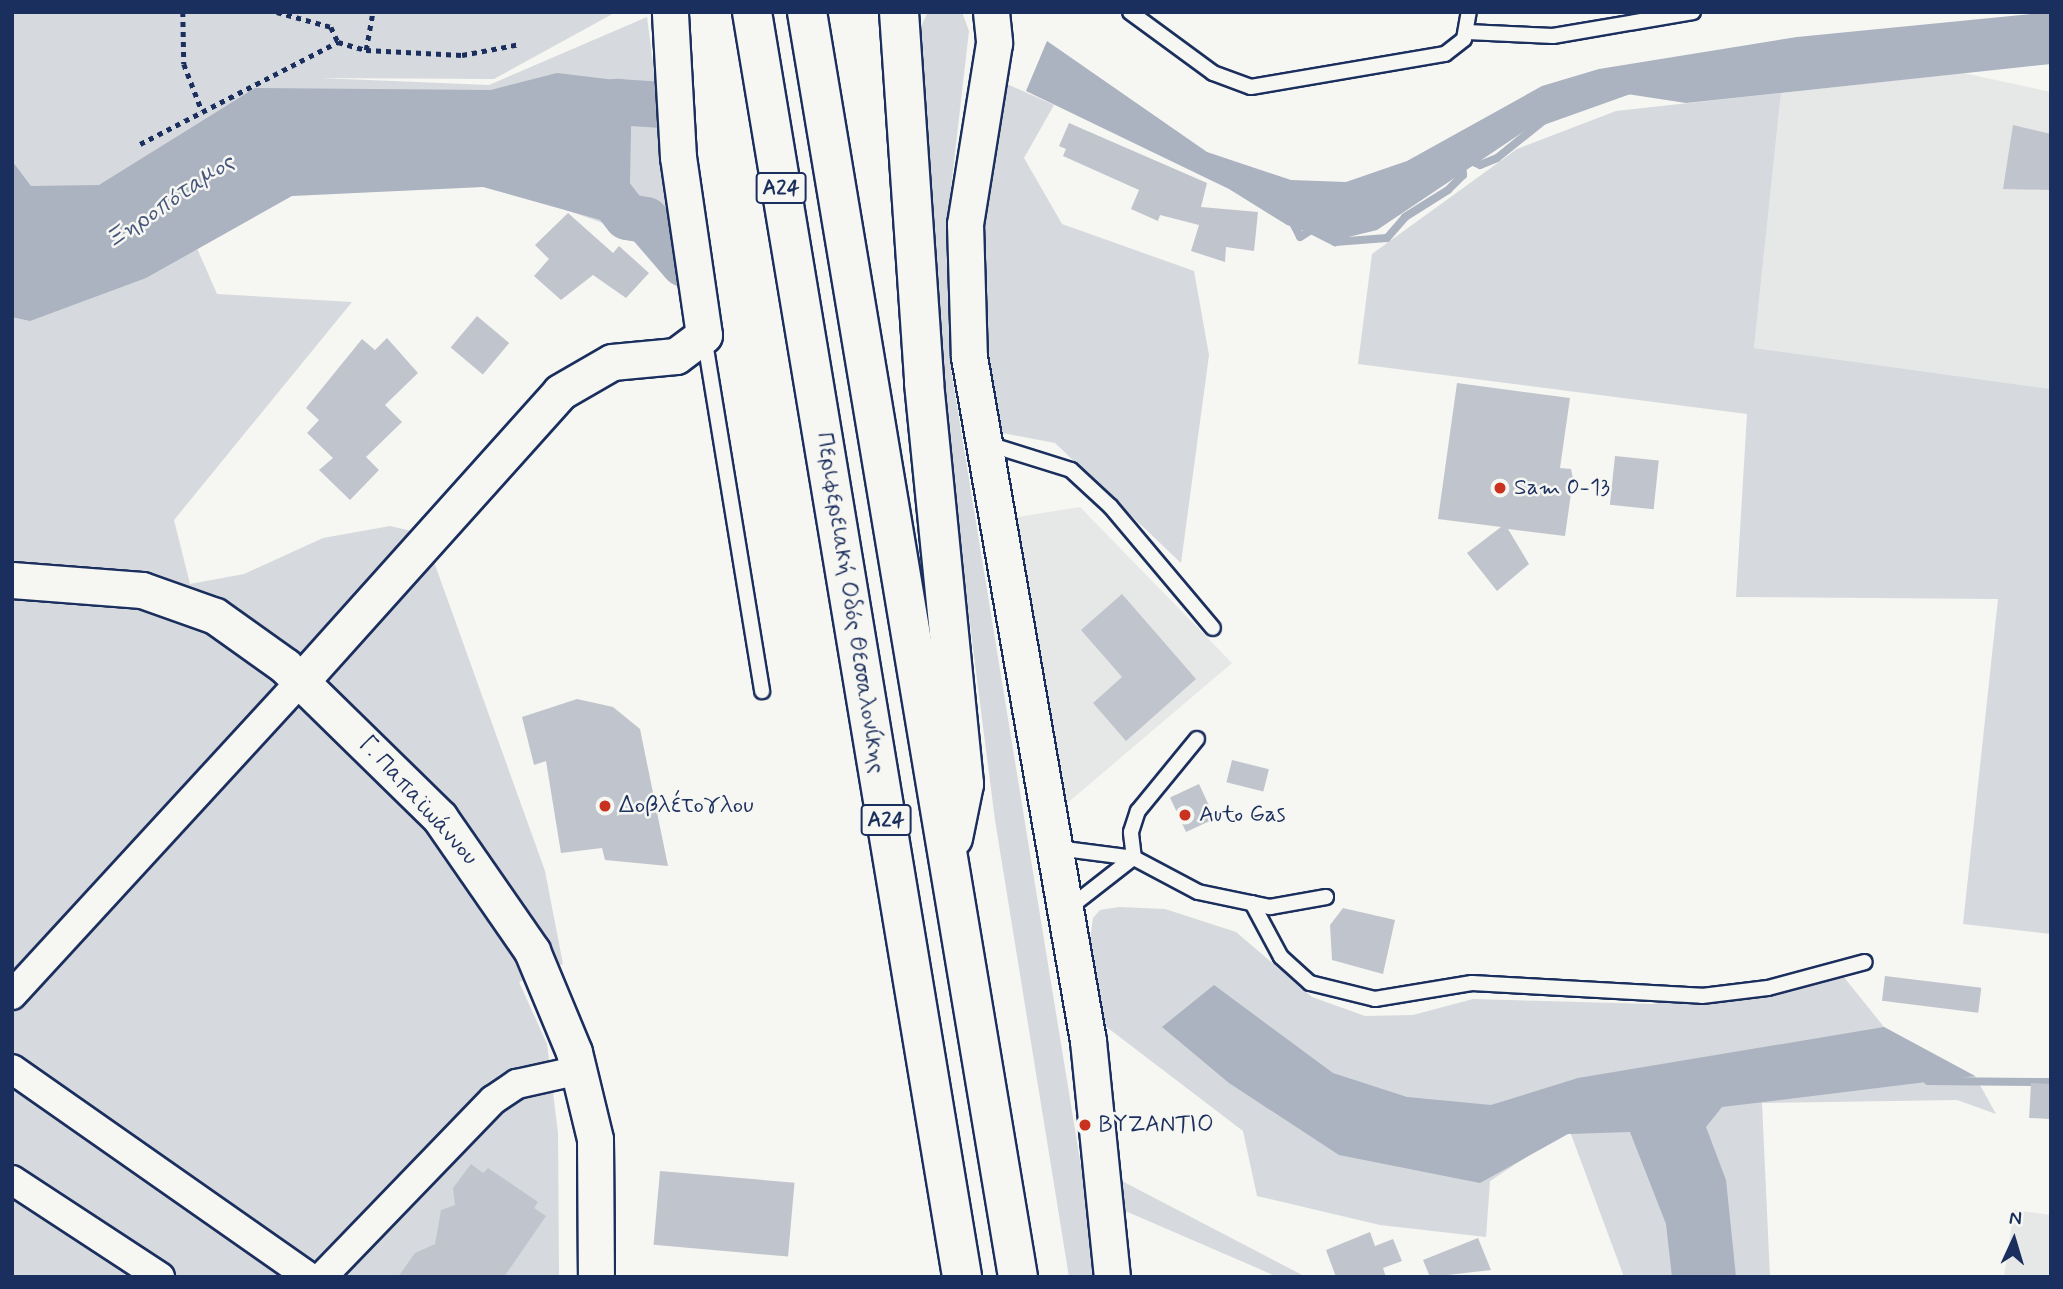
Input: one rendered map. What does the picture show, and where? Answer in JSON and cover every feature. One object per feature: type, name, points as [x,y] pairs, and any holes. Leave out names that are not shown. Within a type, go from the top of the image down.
[{"type":"highway","name":"Περιφερειακή Οδός Θεσσαλονίκης","points":[[752,12],[962,1277]]},
{"type":"highway","name":"Α24","points":[[807,12],[1018,1277]]},
{"type":"highway","points":[[899,12],[924,383],[964,784],[949,860]]},
{"type":"street","points":[[12,995],[301,681],[560,392],[612,362],[676,356],[704,335],[678,156],[670,12]]},
{"type":"street","points":[[991,12],[994,43],[973,151],[964,252],[981,442],[1090,1059],[1112,1277]]},
{"type":"street","name":"Γ. Παπαϊωάννου","points":[[12,580],[142,590],[191,606],[239,630],[301,681],[412,787],[482,872],[539,966],[580,1070],[596,1149],[596,1277]]},
{"type":"street","points":[[12,1069],[309,1277]]},
{"type":"street","points":[[322,1277],[504,1091],[580,1070]]},
{"type":"street","points":[[12,1180],[160,1277]]},
{"type":"lane","points":[[1130,12],[1213,74],[1251,87],[1436,57],[1452,51],[1468,32],[1469,12]]},
{"type":"lane","points":[[1468,32],[1553,37],[1693,12]]},
{"type":"lane","points":[[704,335],[762,691]]},
{"type":"lane","points":[[981,442],[1071,470],[1111,508],[1213,628]]},
{"type":"lane","points":[[1134,858],[1131,832],[1138,811],[1197,740]]},
{"type":"lane","points":[[1052,841],[1073,855],[1134,858],[1178,884],[1252,903],[1283,909],[1326,897]]},
{"type":"lane","points":[[1068,932],[1069,908],[1081,893],[1134,858]]},
{"type":"lane","points":[[1252,903],[1281,957],[1310,983],[1375,999],[1472,983],[1702,996],[1768,988],[1865,962]]},
{"type":"path","points":[[183,12],[184,64],[202,111]]},
{"type":"path","points":[[277,12],[331,27],[338,42]]},
{"type":"path","points":[[366,50],[373,12]]},
{"type":"path","points":[[140,144],[338,42],[366,50],[462,55],[520,44]]},
{"type":"shaded area","points":[[12,12],[616,12],[494,79],[320,78],[489,85],[647,17],[679,265],[620,229],[383,146],[179,207],[217,294],[352,302],[174,520],[190,584],[244,574],[323,538],[390,526],[424,534],[545,871],[563,964],[519,982],[547,1044],[558,1133],[559,1277],[12,1277]]},
{"type":"shaded area","points":[[928,12],[962,12],[969,31],[947,222],[951,369],[1099,1277],[1069,1277],[995,820],[940,390],[918,32]]},
{"type":"shaded area","points":[[1963,73],[2051,92],[2051,389],[1754,348],[1781,93]]},
{"type":"shaded area","points":[[998,80],[1054,105],[1024,158],[1062,224],[1194,271],[1209,355],[1181,563],[1055,443],[987,430],[974,221]]},
{"type":"shaded area","points":[[1781,93],[1754,348],[2051,389],[2051,934],[1963,924],[1998,599],[1736,597],[1747,414],[1358,364],[1372,254],[1517,149],[1616,111]]},
{"type":"shaded area","points":[[1080,507],[1232,663],[1065,805],[1012,518]]},
{"type":"shaded area","points":[[1119,907],[1165,909],[1236,932],[1312,997],[1365,1016],[1413,1015],[1473,999],[1653,1004],[1839,971],[1884,1027],[1975,1076],[1996,1114],[1957,1100],[1762,1103],[1770,1277],[1624,1277],[1569,1129],[1490,1181],[1486,1237],[1380,1225],[1257,1196],[1243,1131],[1104,1025],[1089,948],[1093,918],[1100,910]]},
{"type":"shaded area","points":[[1120,1180],[1306,1277],[1278,1277],[1123,1210]]},
{"type":"shaded area","points":[[2014,1210],[2051,1215],[2051,1277],[2004,1277]]},
{"type":"water","points":[[2051,12],[2051,64],[1686,103],[1614,92],[1544,118],[1377,230],[1332,241],[1287,225],[1229,189],[1026,91],[1047,41],[1207,152],[1291,180],[1346,182],[1407,161],[1542,86],[1599,69],[1797,37]]},
{"type":"water","points":[[557,73],[632,82],[629,228],[483,187],[292,196],[146,278],[30,321],[12,317],[12,161],[31,186],[99,185],[255,88],[491,90]]},
{"type":"water","points":[[1214,985],[1333,1073],[1407,1097],[1491,1105],[1578,1078],[1884,1027],[1975,1076],[1722,1107],[1706,1127],[1726,1180],[1736,1277],[1672,1277],[1666,1224],[1630,1132],[1568,1134],[1480,1183],[1339,1155],[1229,1083],[1162,1027]]},
{"type":"building","points":[[1069,123],[1207,183],[1201,207],[1258,212],[1254,251],[1226,247],[1225,262],[1191,251],[1199,225],[1160,215],[1158,221],[1131,209],[1139,190],[1063,156],[1066,149],[1059,146]]},
{"type":"building","points":[[2013,125],[2051,134],[2051,190],[2003,189]]},
{"type":"building","points":[[568,213],[613,253],[619,246],[649,273],[626,298],[593,275],[561,300],[534,276],[549,259],[535,245]]},
{"type":"building","points":[[477,316],[509,343],[483,374],[451,347]]},
{"type":"building","points":[[387,338],[418,373],[385,405],[402,422],[366,457],[379,470],[350,500],[319,470],[333,458],[307,433],[319,420],[306,408],[362,339],[375,350]]},
{"type":"building","name":"Sam 0-13","points":[[1457,383],[1570,398],[1560,468],[1571,469],[1573,479],[1565,536],[1508,529],[1529,564],[1497,591],[1467,553],[1501,527],[1438,519]]},
{"type":"building","points":[[1615,456],[1659,461],[1654,509],[1610,505]]},
{"type":"building","points":[[1122,594],[1196,679],[1126,741],[1093,703],[1122,677],[1081,630]]},
{"type":"building","name":"Δοβλέτογλου","points":[[577,699],[613,707],[640,729],[668,866],[605,860],[602,848],[561,853],[546,761],[534,765],[522,717]]},
{"type":"building","points":[[1232,760],[1269,769],[1263,792],[1226,782]]},
{"type":"building","points":[[1199,784],[1215,818],[1186,832],[1170,798]]},
{"type":"building","points":[[1343,908],[1395,920],[1383,974],[1332,960],[1330,925]]},
{"type":"building","points":[[1885,976],[1981,988],[1978,1013],[1882,1001]]},
{"type":"building","points":[[2031,1083],[2051,1084],[2049,1119],[2029,1118]]},
{"type":"building","points":[[471,1164],[483,1173],[488,1168],[538,1202],[534,1208],[546,1216],[504,1277],[398,1277],[415,1253],[435,1244],[441,1210],[455,1205],[453,1188]]},
{"type":"building","points":[[660,1171],[794,1183],[788,1256],[654,1245]]},
{"type":"building","points":[[1370,1232],[1375,1246],[1393,1239],[1402,1261],[1383,1268],[1386,1277],[1336,1277],[1326,1250]]},
{"type":"building","points":[[1478,1238],[1491,1270],[1430,1277],[1423,1260]]},
{"type":"waterway","points":[[1469,160],[1480,165],[1497,158],[1543,121],[1633,89]]},
{"type":"waterway","name":"Ξηροπόταμος","points":[[602,144],[603,117],[617,102],[663,105]]},
{"type":"waterway","points":[[1291,219],[1300,237],[1311,230],[1335,242],[1387,238],[1405,217],[1448,190],[1463,175],[1462,163]]},
{"type":"waterway","points":[[584,182],[609,194],[627,217],[646,220],[684,264]]},
{"type":"waterway","points":[[1928,1081],[2051,1082]]},
{"type":"place","name":"Sam 0-13","points":[[1500,488]]},
{"type":"place","name":"Δοβλέτογλου","points":[[605,806]]},
{"type":"place","name":"Auto Gas","points":[[1185,815]]},
{"type":"place","name":"ΒΥΖΑΝΤΙΟ","points":[[1085,1125]]}]
